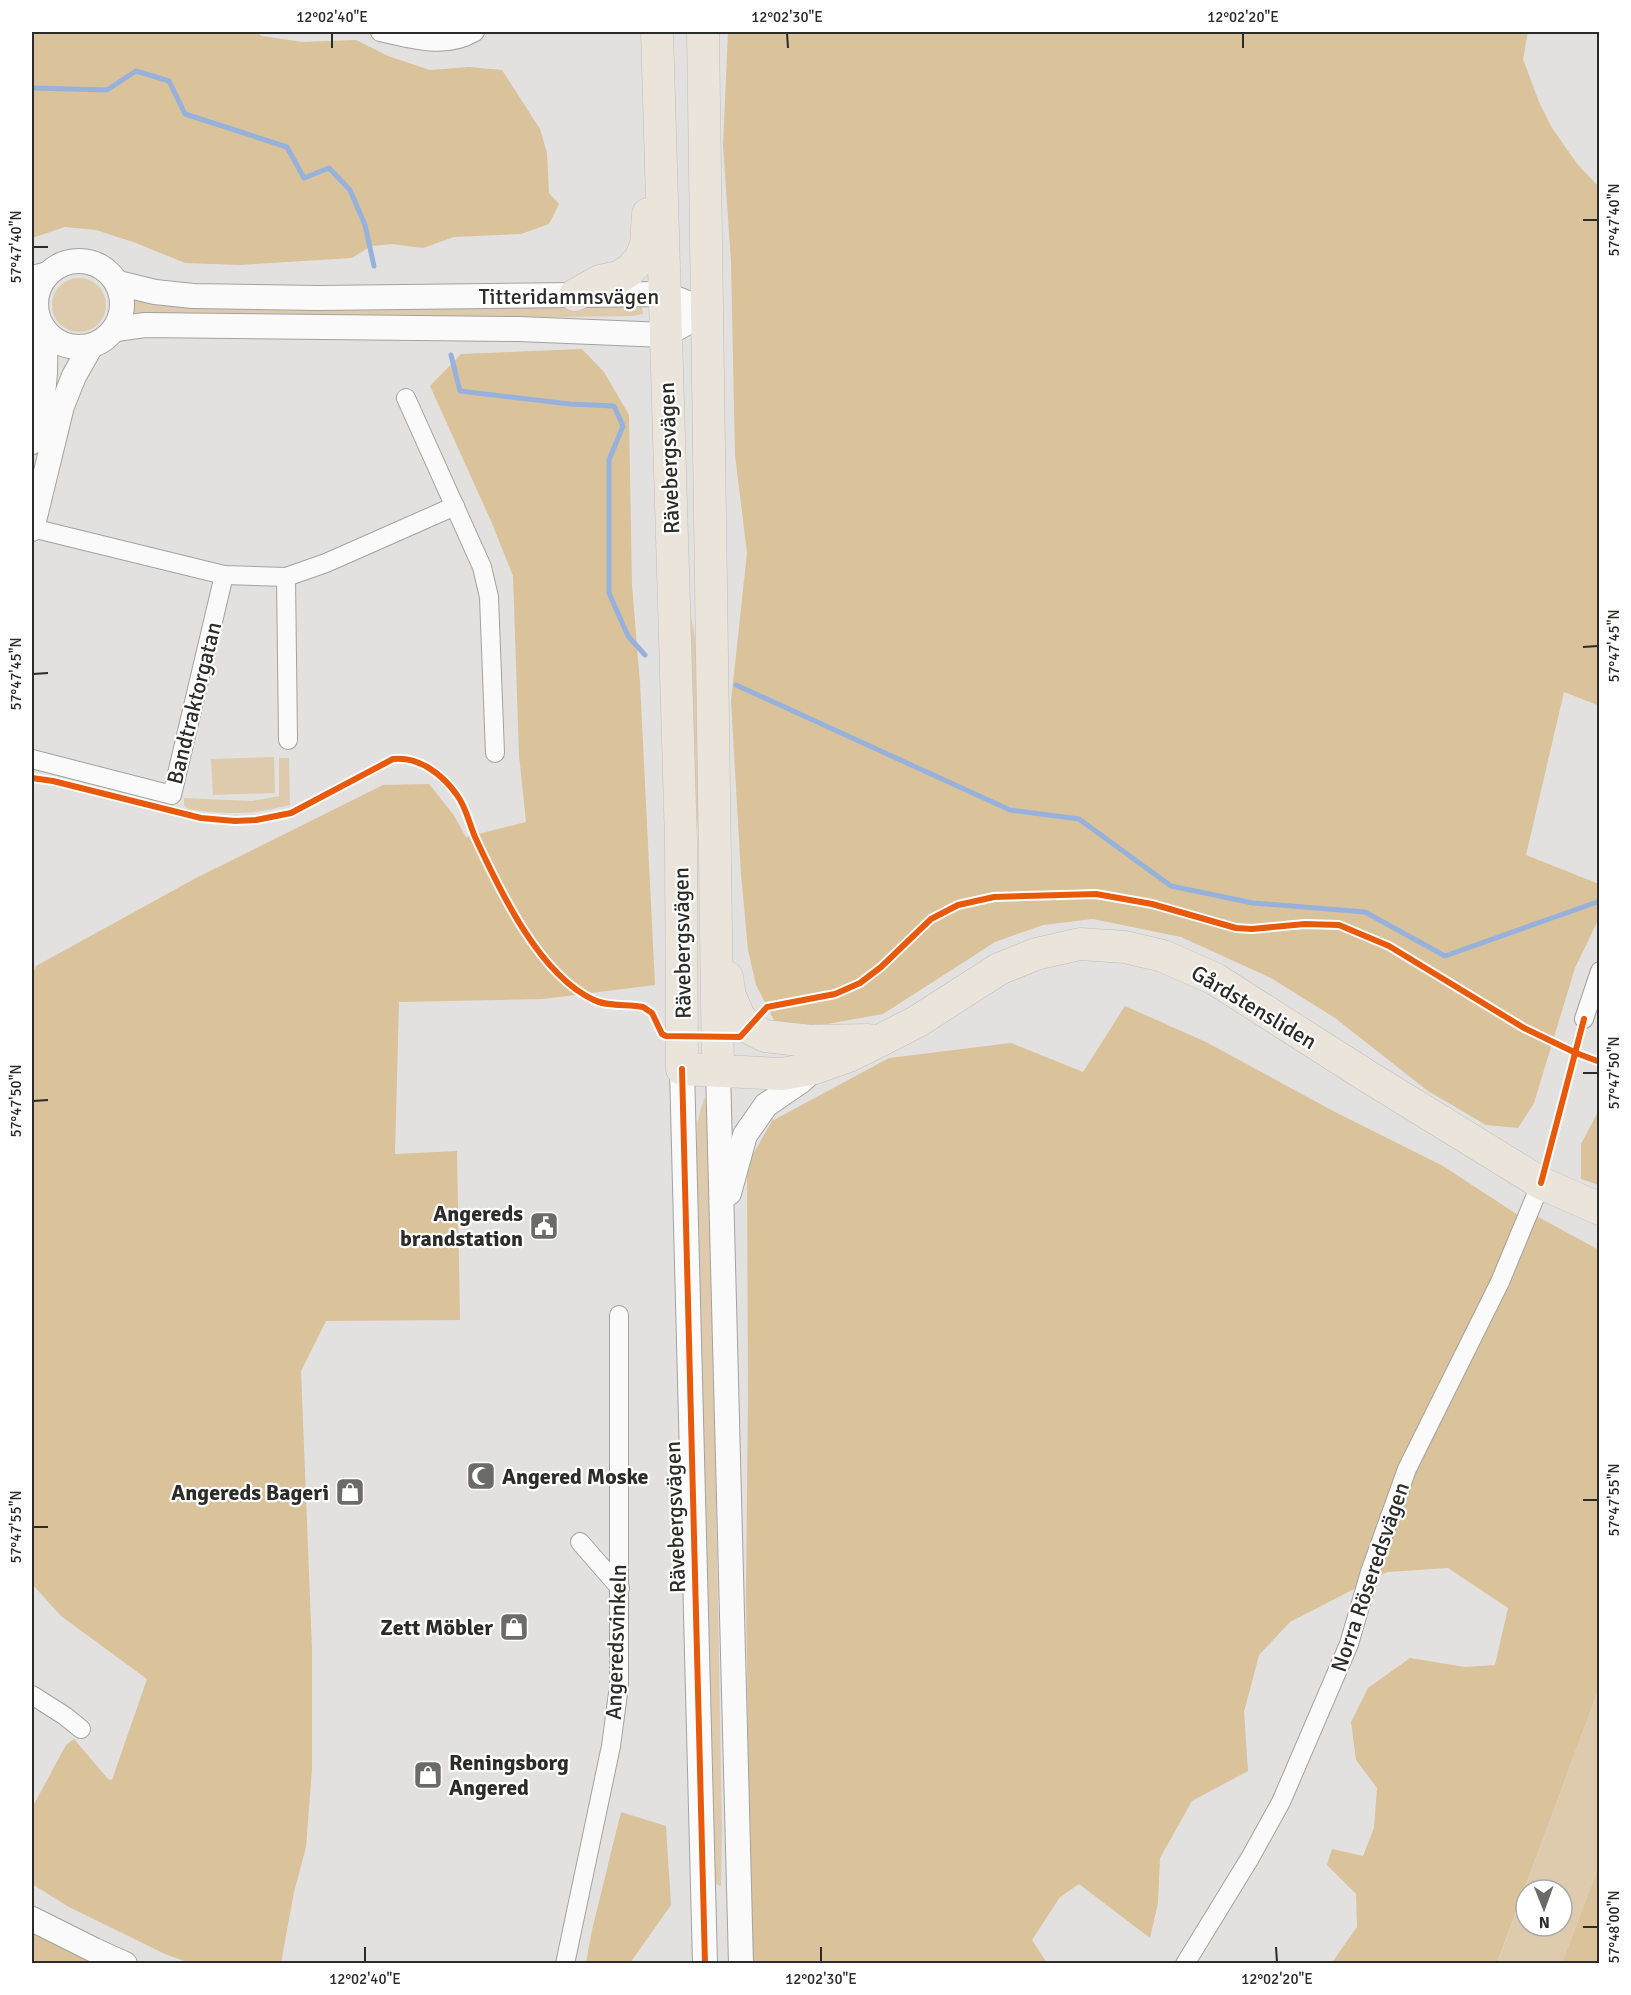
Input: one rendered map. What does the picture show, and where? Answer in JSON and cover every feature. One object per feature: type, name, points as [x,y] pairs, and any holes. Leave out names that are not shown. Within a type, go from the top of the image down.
[{"type":"highway","name":"Rävebergsvägen","points":[[657,32],[681,841],[682,1070]]},
{"type":"highway","name":"Rävebergsvägen","points":[[703,32],[718,1070]]},
{"type":"highway","points":[[575,295],[600,281],[619,276],[630,270],[640,259],[646,245],[650,158],[660,137]]},
{"type":"highway","points":[[715,908],[724,944],[730,996],[739,1017],[749,1028],[765,1036],[810,1041],[883,1039]]},
{"type":"highway","name":"Gårdstensliden","points":[[682,1070],[782,1074],[816,1068],[849,1056],[918,1021],[999,969],[1036,954],[1080,944],[1125,947],[1163,956],[1215,979],[1541,1183],[1599,1209]]},
{"type":"street","points":[[380,32],[420,41],[444,43],[475,32]]},
{"type":"street","points":[[32,442],[46,377],[46,355],[38,324],[36,302],[38,290],[44,279],[42,273],[62,264],[87,261],[100,265],[118,282],[123,298],[122,314],[116,329],[100,342],[80,348],[59,343],[38,324]]},
{"type":"street","name":"Titteridammsvägen","points":[[118,282],[154,292],[193,296],[319,298],[664,294],[708,311]]},
{"type":"street","name":"Titteridammsvägen","points":[[116,329],[145,325],[519,329],[665,335],[708,311]]},
{"type":"street","points":[[91,346],[74,376],[62,406],[32,528],[224,575],[286,577],[326,563],[455,506]]},
{"type":"street","points":[[406,398],[482,567],[489,597],[495,753]]},
{"type":"street","name":"Bandtraktorgatan","points":[[32,759],[172,795],[224,575]]},
{"type":"street","points":[[286,577],[288,740]]},
{"type":"street","points":[[1584,1019],[1599,971]]},
{"type":"street","name":"Rävebergsvägen","points":[[722,1231],[731,1182],[745,1135],[766,1105],[816,1068]]},
{"type":"street","name":"Rävebergsvägen","points":[[682,1070],[705,1964]]},
{"type":"street","name":"Rävebergsvägen","points":[[718,1070],[741,1964]]},
{"type":"street","name":"Norra Röseredsvägen","points":[[1185,1964],[1250,1858],[1281,1802],[1349,1644],[1407,1469],[1500,1282],[1541,1183]]},
{"type":"street","name":"Angeredsvinkeln","points":[[565,1964],[611,1746],[619,1686],[620,1316]]},
{"type":"street","points":[[580,1542],[620,1588]]},
{"type":"street","points":[[32,1695],[81,1729]]},
{"type":"street","points":[[32,1919],[125,1964]]},
{"type":"shaded area","points":[[32,32],[256,32],[262,36],[302,42],[356,40],[388,56],[430,70],[469,67],[502,70],[540,129],[547,153],[549,193],[559,204],[549,224],[521,234],[454,237],[423,248],[392,244],[371,246],[352,258],[239,265],[185,263],[96,230],[65,227],[32,238]]},
{"type":"shaded area","points":[[728,32],[1528,32],[1523,59],[1539,102],[1552,128],[1578,165],[1599,187],[1600,706],[1564,692],[1526,855],[1599,884],[1600,916],[1575,968],[1534,1103],[1518,1128],[1486,1125],[1428,1091],[1335,1018],[1271,978],[1181,937],[1093,919],[1043,925],[995,942],[883,1014],[827,1024],[789,1026],[776,1024],[756,985],[748,950],[741,874],[731,701],[747,553],[735,455],[731,262],[723,145]]},
{"type":"shaded area","points":[[79,278],[89,280],[98,286],[104,295],[106,305],[104,315],[98,324],[89,330],[79,332],[69,330],[60,324],[54,315],[52,305],[54,295],[60,286],[69,280]]},
{"type":"shaded area","points":[[131,298],[642,306],[643,314],[374,320],[129,316]]},
{"type":"shaded area","points":[[582,349],[604,372],[629,415],[632,585],[640,683],[655,985],[543,999],[399,1002],[395,1154],[457,1151],[460,1320],[326,1321],[301,1371],[312,1649],[312,1769],[306,1847],[294,1892],[281,1963],[190,1963],[165,1954],[69,1907],[32,1884],[32,1808],[66,1745],[74,1739],[108,1779],[112,1780],[147,1679],[61,1616],[32,1584],[32,974],[36,966],[196,878],[383,785],[429,784],[453,814],[466,837],[526,822],[519,755],[513,576],[491,521],[430,386],[461,354]]},
{"type":"shaded area","points":[[689,606],[697,648],[700,849],[694,792]]},
{"type":"shaded area","points":[[274,757],[275,793],[213,795],[211,759]]},
{"type":"shaded area","points":[[279,758],[289,758],[290,805],[263,811],[228,813],[188,809],[184,805],[184,798],[252,801],[279,796]]},
{"type":"shaded area","points":[[1125,1006],[1206,1042],[1335,1112],[1443,1166],[1527,1221],[1531,1213],[1599,1250],[1599,1688],[1529,1878],[1514,1878],[1514,1917],[1497,1963],[1326,1963],[1333,1961],[1357,1927],[1356,1894],[1327,1865],[1332,1849],[1363,1856],[1374,1828],[1377,1788],[1356,1760],[1351,1722],[1368,1688],[1410,1658],[1465,1667],[1495,1665],[1508,1608],[1448,1568],[1387,1572],[1290,1622],[1259,1655],[1244,1712],[1248,1771],[1192,1801],[1160,1858],[1158,1903],[1150,1938],[1079,1884],[1060,1897],[1032,1940],[1047,1963],[751,1963],[746,1592],[747,1165],[772,1121],[889,1058],[1011,1043],[1083,1072]]},
{"type":"shaded area","points":[[704,1098],[709,1102],[722,1830],[721,1886],[715,1884],[697,1226],[697,1124]]},
{"type":"shaded area","points":[[1599,1110],[1600,1185],[1581,1179],[1581,1144]]},
{"type":"shaded area","points":[[1599,1688],[1599,1866],[1574,1932],[1574,1878],[1529,1878]]},
{"type":"shaded area","points":[[621,1812],[666,1826],[671,1905],[630,1963],[586,1963],[592,1930]]},
{"type":"shaded area","points":[[1599,1866],[1599,1963],[1562,1963],[1572,1938],[1574,1938],[1574,1932]]},
{"type":"shaded area","points":[[1514,1918],[1514,1938],[1572,1938],[1562,1963],[1497,1964]]},
{"type":"shaded area","points":[[32,1932],[91,1963],[32,1963]]},
{"type":"waterway","points":[[32,88],[107,90],[136,71],[169,81],[185,114],[287,147],[304,178],[329,168],[350,190],[365,225],[374,266]]},
{"type":"waterway","points":[[451,355],[460,391],[570,404],[614,406],[623,426],[609,460],[609,593],[628,636],[645,655]]},
{"type":"waterway","points":[[736,685],[1010,810],[1079,819],[1171,886],[1253,903],[1365,912],[1445,956],[1600,901]]},
{"type":"cycle path","points":[[32,778],[53,781],[201,818],[235,821],[256,820],[291,813],[393,759],[421,764],[430,768],[445,781],[460,800],[475,837],[509,905],[523,929],[556,971],[574,988],[594,1000],[605,1004],[643,1007],[652,1013],[662,1034],[666,1036],[740,1037],[767,1007],[835,994],[860,983],[881,967],[931,919],[958,905],[994,897],[1096,894],[1152,904],[1236,928],[1252,929],[1305,924],[1339,925],[1389,946],[1524,1028],[1600,1062]]},
{"type":"cycle path","points":[[1541,1183],[1584,1019]]},
{"type":"cycle path","points":[[682,1069],[705,1964]]},
{"type":"place","name":"Angereds brandstation","points":[[544,1226]]},
{"type":"place","name":"Angered Moske","points":[[481,1476]]},
{"type":"place","name":"Angereds Bageri","points":[[350,1492]]},
{"type":"place","name":"Zett Möbler","points":[[514,1627]]},
{"type":"place","name":"Reningsborg Angered","points":[[428,1775]]}]
